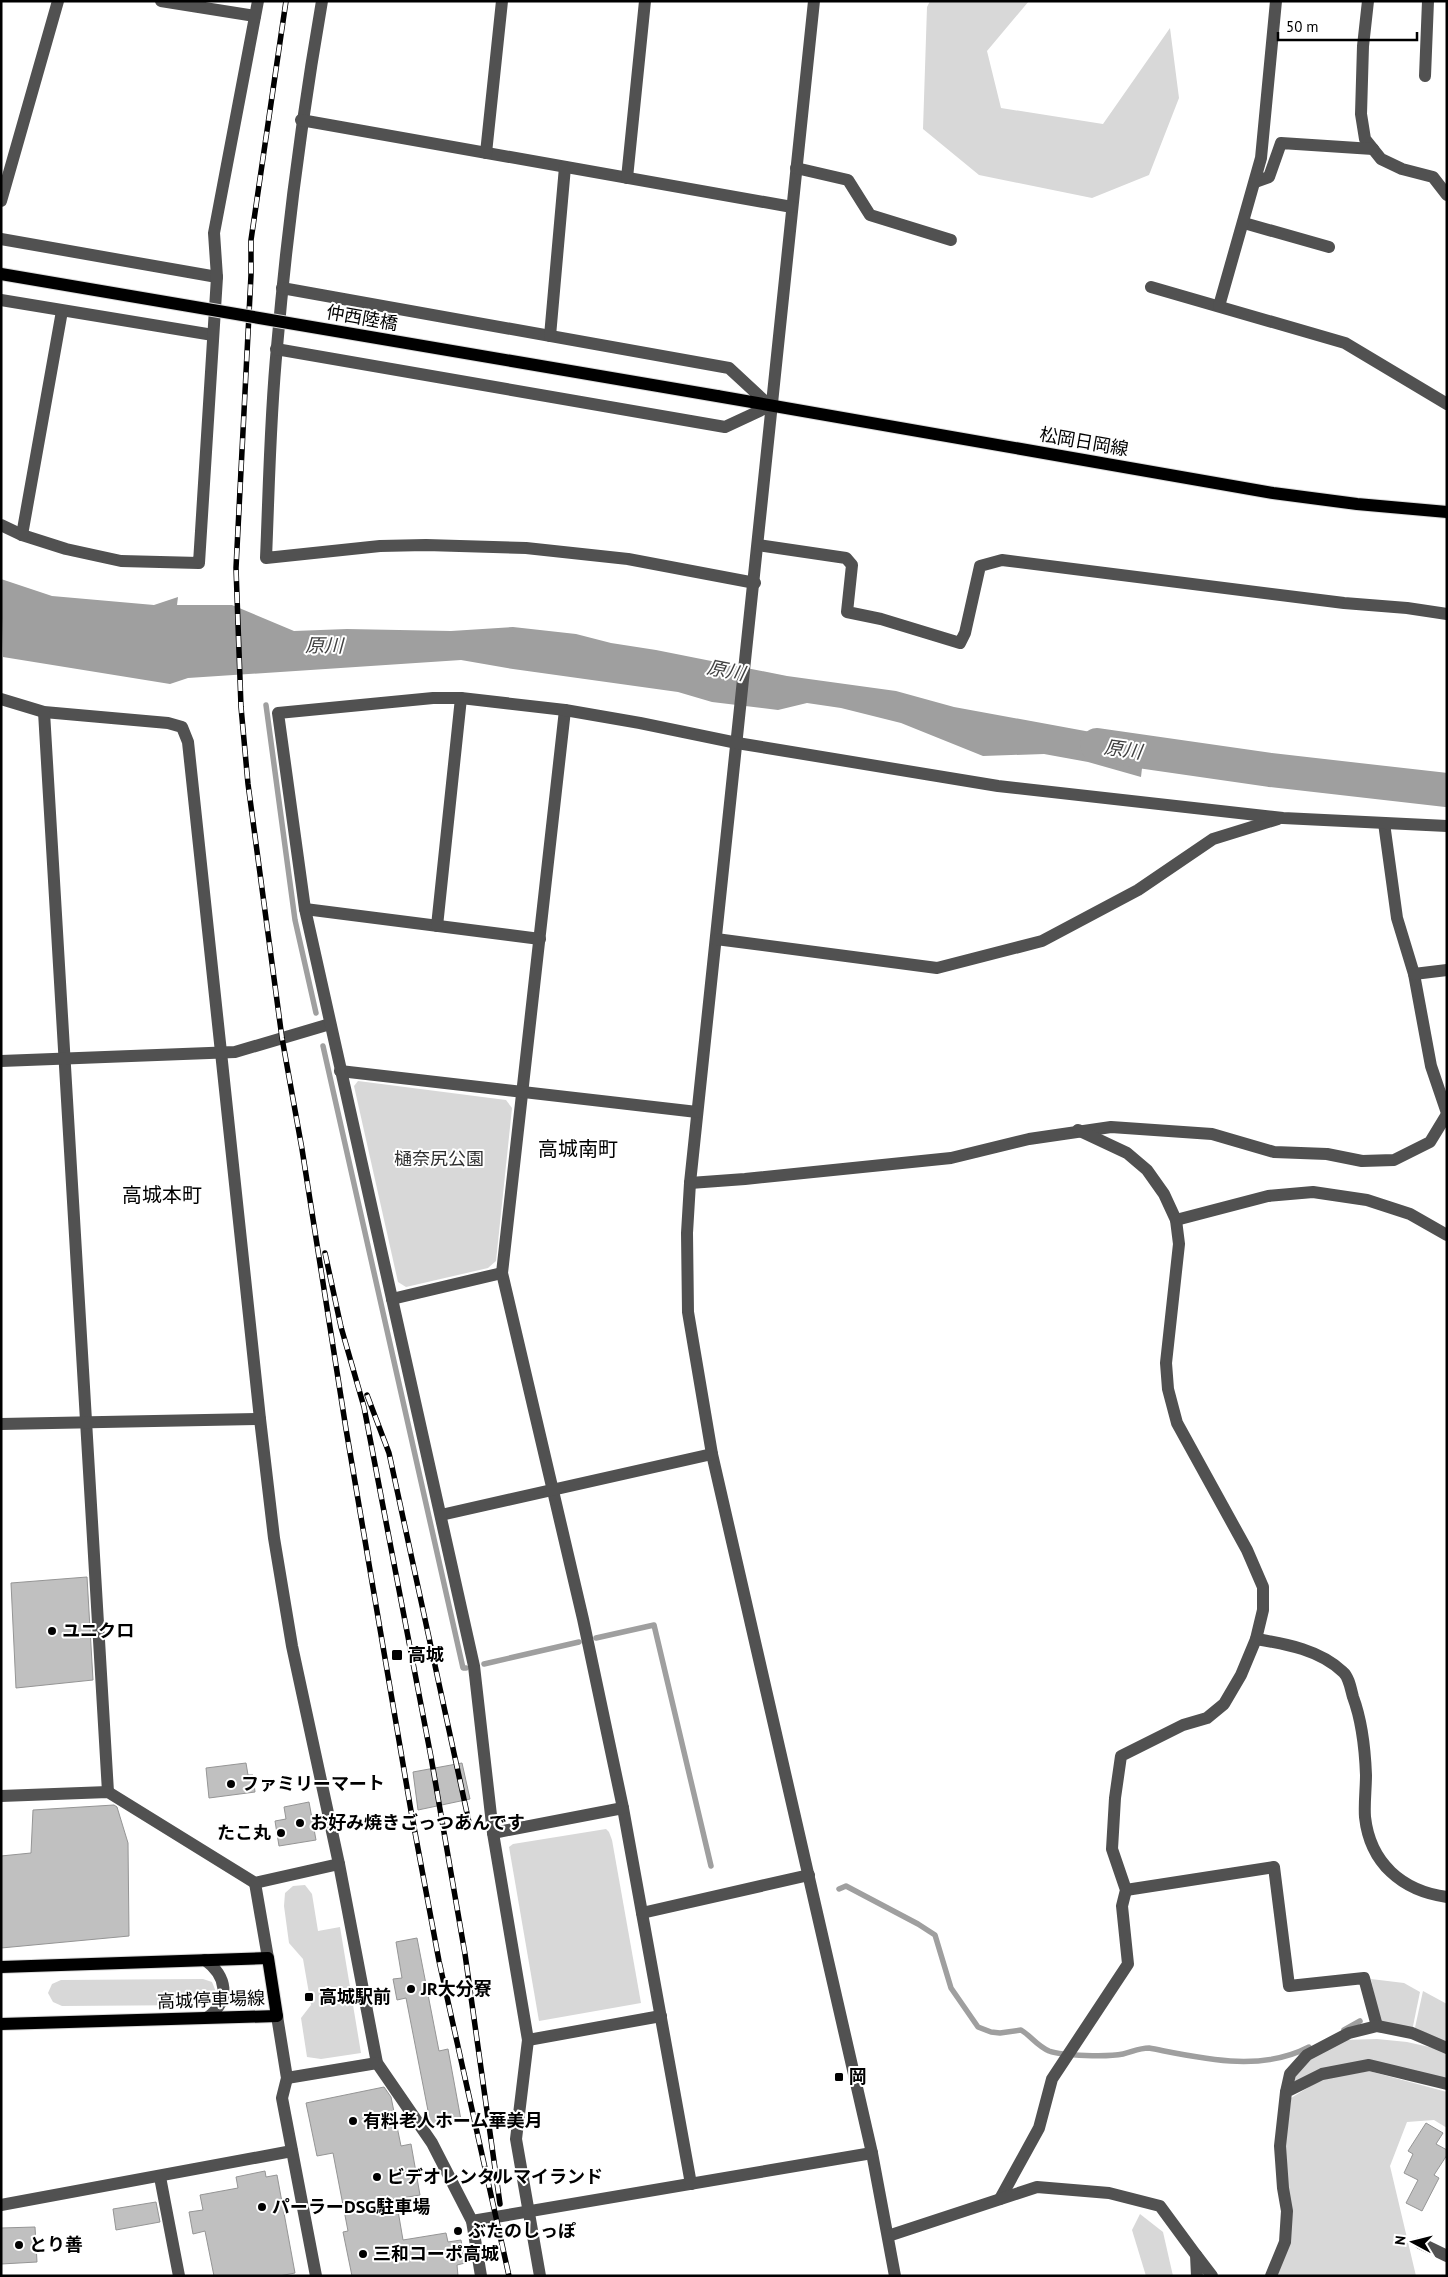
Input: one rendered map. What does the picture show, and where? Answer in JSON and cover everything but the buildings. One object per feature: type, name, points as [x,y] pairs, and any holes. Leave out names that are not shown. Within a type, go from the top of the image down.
[{"type":"main road","name":"仲西陸橋","points":[[1,274],[717,396]]},
{"type":"main road","name":"松岡日岡線","points":[[717,396],[1273,493],[1357,504],[1447,512]]},
{"type":"main road","points":[[1,1967],[268,1958]]},
{"type":"main road","name":"高城停車場線","points":[[1,2024],[277,2016],[268,1958]]},
{"type":"street","points":[[1,201],[58,1]]},
{"type":"street","points":[[161,1],[255,16]]},
{"type":"street","points":[[1,525],[22,535],[66,549],[121,561],[199,563],[216,277],[214,233],[258,1]]},
{"type":"street","points":[[322,1],[301,120],[282,288],[276,349],[266,558],[380,546],[426,545],[526,548],[628,559],[754,583]]},
{"type":"street","points":[[486,153],[502,1]]},
{"type":"street","points":[[627,178],[645,1]]},
{"type":"street","points":[[814,1],[770,406],[752,606],[690,1183],[687,1233],[688,1312],[712,1454],[872,2153],[895,2276]]},
{"type":"street","points":[[1219,306],[1261,158],[1276,1]]},
{"type":"street","points":[[1368,1],[1363,46],[1361,114],[1365,139],[1381,159],[1402,169],[1433,177],[1447,195]]},
{"type":"street","points":[[1425,76],[1428,1]]},
{"type":"street","points":[[301,120],[792,207]]},
{"type":"street","points":[[1255,182],[1269,177],[1281,143],[1373,149]]},
{"type":"street","points":[[550,336],[565,167]]},
{"type":"street","points":[[796,168],[848,180],[870,215],[951,240]]},
{"type":"street","points":[[1244,223],[1329,247]]},
{"type":"street","points":[[1,239],[216,277]]},
{"type":"street","points":[[1151,287],[1345,343],[1447,404]]},
{"type":"street","points":[[282,288],[729,368],[770,406]]},
{"type":"street","points":[[1,300],[213,335]]},
{"type":"street","points":[[22,535],[62,311]]},
{"type":"street","points":[[276,349],[725,427],[770,406]]},
{"type":"street","points":[[758,545],[846,558],[852,565],[847,612],[960,643],[965,633],[980,566],[1002,560],[1447,614]]},
{"type":"street","points":[[540,2276],[516,2139],[528,2040],[492,1833],[474,1666],[305,909],[278,713],[433,698],[461,698],[565,710],[737,743],[998,786],[1283,818],[1447,826]]},
{"type":"street","points":[[437,926],[461,698]]},
{"type":"street","points":[[1,699],[44,712],[168,723],[182,728],[188,742],[260,1419],[274,1538],[292,1646],[339,1864],[377,2063],[432,2144],[472,2222],[481,2276]]},
{"type":"street","points":[[565,710],[502,1274],[583,1619],[623,1808],[691,2184]]},
{"type":"street","points":[[44,712],[108,1792]]},
{"type":"street","points":[[716,939],[937,968],[1042,941],[1138,890],[1213,839],[1283,818]]},
{"type":"street","points":[[690,1183],[745,1180],[951,1158],[1029,1139],[1078,1130],[1111,1127],[1212,1134],[1274,1152],[1327,1154],[1362,1161],[1394,1160],[1430,1142],[1447,1114],[1431,1066],[1414,974],[1397,918],[1384,823]]},
{"type":"street","points":[[305,909],[540,939]]},
{"type":"street","points":[[1414,974],[1447,970]]},
{"type":"street","points":[[1,1061],[235,1052],[330,1024]]},
{"type":"street","points":[[340,1071],[697,1112]]},
{"type":"street","points":[[1000,2199],[1039,2128],[1052,2079],[1128,1964],[1122,1906],[1126,1890],[1112,1849],[1115,1798],[1121,1756],[1183,1724],[1207,1718],[1224,1704],[1240,1675],[1256,1639],[1263,1610],[1263,1587],[1247,1550],[1177,1423],[1168,1389],[1166,1363],[1177,1278],[1179,1244],[1176,1220],[1164,1194],[1147,1170],[1126,1153],[1078,1130]]},
{"type":"street","points":[[1176,1220],[1268,1196],[1313,1192],[1367,1200],[1410,1214],[1447,1235]]},
{"type":"street","points":[[392,1299],[502,1274]]},
{"type":"street","points":[[1,1424],[260,1419]]},
{"type":"street","points":[[441,1515],[712,1454]]},
{"type":"street","points":[[1256,1639],[1285,1643],[1315,1654],[1345,1673],[1357,1709],[1363,1744],[1366,1776],[1365,1817],[1373,1848],[1386,1869],[1408,1885],[1432,1895],[1447,1897]]},
{"type":"street","points":[[1,1796],[108,1792],[255,1883],[339,1864]]},
{"type":"street","points":[[492,1833],[623,1808]]},
{"type":"street","points":[[1126,1890],[1274,1867],[1289,1986],[1364,1978],[1377,2026]]},
{"type":"street","points":[[642,1913],[809,1875]]},
{"type":"street","points":[[255,1883],[268,1958]]},
{"type":"street","points":[[205,1960],[213,1966],[224,1989],[222,2002],[217,2010],[208,2018]]},
{"type":"street","points":[[277,2016],[287,2078],[282,2098],[316,2276]]},
{"type":"street","points":[[528,2040],[661,2016]]},
{"type":"street","points":[[1271,2276],[1285,2242],[1287,2211],[1280,2146],[1290,2074],[1307,2055],[1349,2033],[1377,2026],[1412,2033],[1447,2048]]},
{"type":"street","points":[[287,2078],[377,2063]]},
{"type":"street","points":[[1286,2092],[1322,2074],[1369,2065],[1447,2084]]},
{"type":"street","points":[[1,2205],[292,2151]]},
{"type":"street","points":[[472,2222],[872,2153]]},
{"type":"street","points":[[160,2177],[178,2276]]},
{"type":"street","points":[[888,2236],[1037,2187],[1109,2193],[1160,2206],[1212,2276]]},
{"type":"street","points":[[1420,2243],[1447,2256]]},
{"type":"street","points":[[1196,2255],[1197,2276]]},
{"type":"green space","points":[[930,1],[1029,1],[987,51],[1001,108],[1103,124],[1170,28],[1179,98],[1149,175],[1092,198],[979,175],[923,129],[927,7]]},
{"type":"green space","name":"樋奈尻公園","points":[[358,1081],[506,1100],[512,1108],[496,1261],[488,1268],[406,1287],[398,1282],[354,1086]]},
{"type":"green space","points":[[606,1829],[612,1840],[641,2003],[539,2021],[509,1847],[513,1844]]},
{"type":"green space","points":[[305,1885],[312,1894],[318,1931],[340,1927],[361,2053],[321,2059],[307,2057],[301,2018],[311,2005],[303,1959],[289,1943],[284,1906],[285,1893],[293,1886]]},
{"type":"green space","points":[[203,1979],[212,1982],[216,1992],[211,2002],[206,2005],[62,2006],[53,2002],[48,1993],[52,1984],[61,1980]]},
{"type":"green space","points":[[1371,1979],[1404,1983],[1420,1992],[1412,2031],[1380,2022]]},
{"type":"green space","points":[[1423,1991],[1447,2004],[1447,2047],[1414,2032]]},
{"type":"green space","points":[[1377,2039],[1407,2042],[1447,2051],[1447,2082],[1369,2062],[1290,2088],[1292,2075],[1310,2058],[1342,2040]]},
{"type":"green space","points":[[1369,2071],[1447,2092],[1447,2128],[1434,2120],[1407,2122],[1390,2166],[1416,2276],[1276,2276],[1288,2188],[1285,2147],[1291,2098],[1322,2079]]},
{"type":"green space","points":[[1140,2214],[1163,2232],[1173,2276],[1146,2276],[1132,2230]]},
{"type":"water","points":[[1,579],[52,596],[154,605],[178,597],[177,605],[232,605],[294,631],[347,629],[451,631],[513,627],[576,634],[611,643],[787,676],[896,691],[954,707],[1145,742],[1141,777],[1088,762],[1044,754],[983,756],[901,723],[841,708],[807,703],[778,710],[712,702],[678,692],[461,660],[188,678],[170,684],[3,657]]},
{"type":"waterway","points":[[266,705],[295,920],[316,1013]]},
{"type":"waterway","name":"原川","points":[[1097,745],[1270,770],[1447,790]]},
{"type":"waterway","points":[[323,1046],[463,1668],[466,1668]]},
{"type":"waterway","points":[[596,1638],[654,1625],[711,1866]]},
{"type":"waterway","points":[[484,1664],[579,1642]]},
{"type":"waterway","points":[[839,1889],[846,1886],[935,1935],[951,1988],[978,2027],[991,2032],[1000,2033],[1021,2030],[1049,2051],[1086,2056],[1116,2055],[1149,2048],[1209,2059],[1250,2061],[1270,2060],[1290,2055],[1309,2047]]},
{"type":"waterway","points":[[1344,2030],[1360,2021]]},
{"type":"railway","points":[[286,1],[251,240],[251,275],[236,568],[241,707],[248,784],[282,1038],[411,1811],[439,1961],[509,2276]]},
{"type":"railway","points":[[325,1253],[341,1327],[364,1407],[431,1757],[465,1954],[500,2204]]},
{"type":"railway","points":[[367,1395],[389,1453],[470,1827]]},
{"type":"place","name":"ユニクロ","points":[[52,1631]]},
{"type":"place","name":"高城","points":[[397,1655]]},
{"type":"place","name":"ファミリーマート","points":[[231,1784]]},
{"type":"place","name":"お好み焼きごっつあんです","points":[[300,1823]]},
{"type":"place","name":"たこ丸","points":[[281,1833]]},
{"type":"place","name":"JR大分寮","points":[[411,1989]]},
{"type":"place","name":"高城駅前","points":[[309,1997]]},
{"type":"place","name":"岡","points":[[839,2077]]},
{"type":"place","name":"有料老人ホーム華美月","points":[[353,2121]]},
{"type":"place","name":"ビデオレンタルマイランド","points":[[377,2177]]},
{"type":"place","name":"パーラーDSG駐車場","points":[[262,2207]]},
{"type":"place","name":"ぶたのしっぽ","points":[[458,2231]]},
{"type":"place","name":"とり善","points":[[19,2245]]},
{"type":"place","name":"三和コーポ高城","points":[[363,2254]]},
{"type":"district","name":"高城南町","points":[[578,1149]]},
{"type":"district","name":"高城本町","points":[[162,1195]]}]
